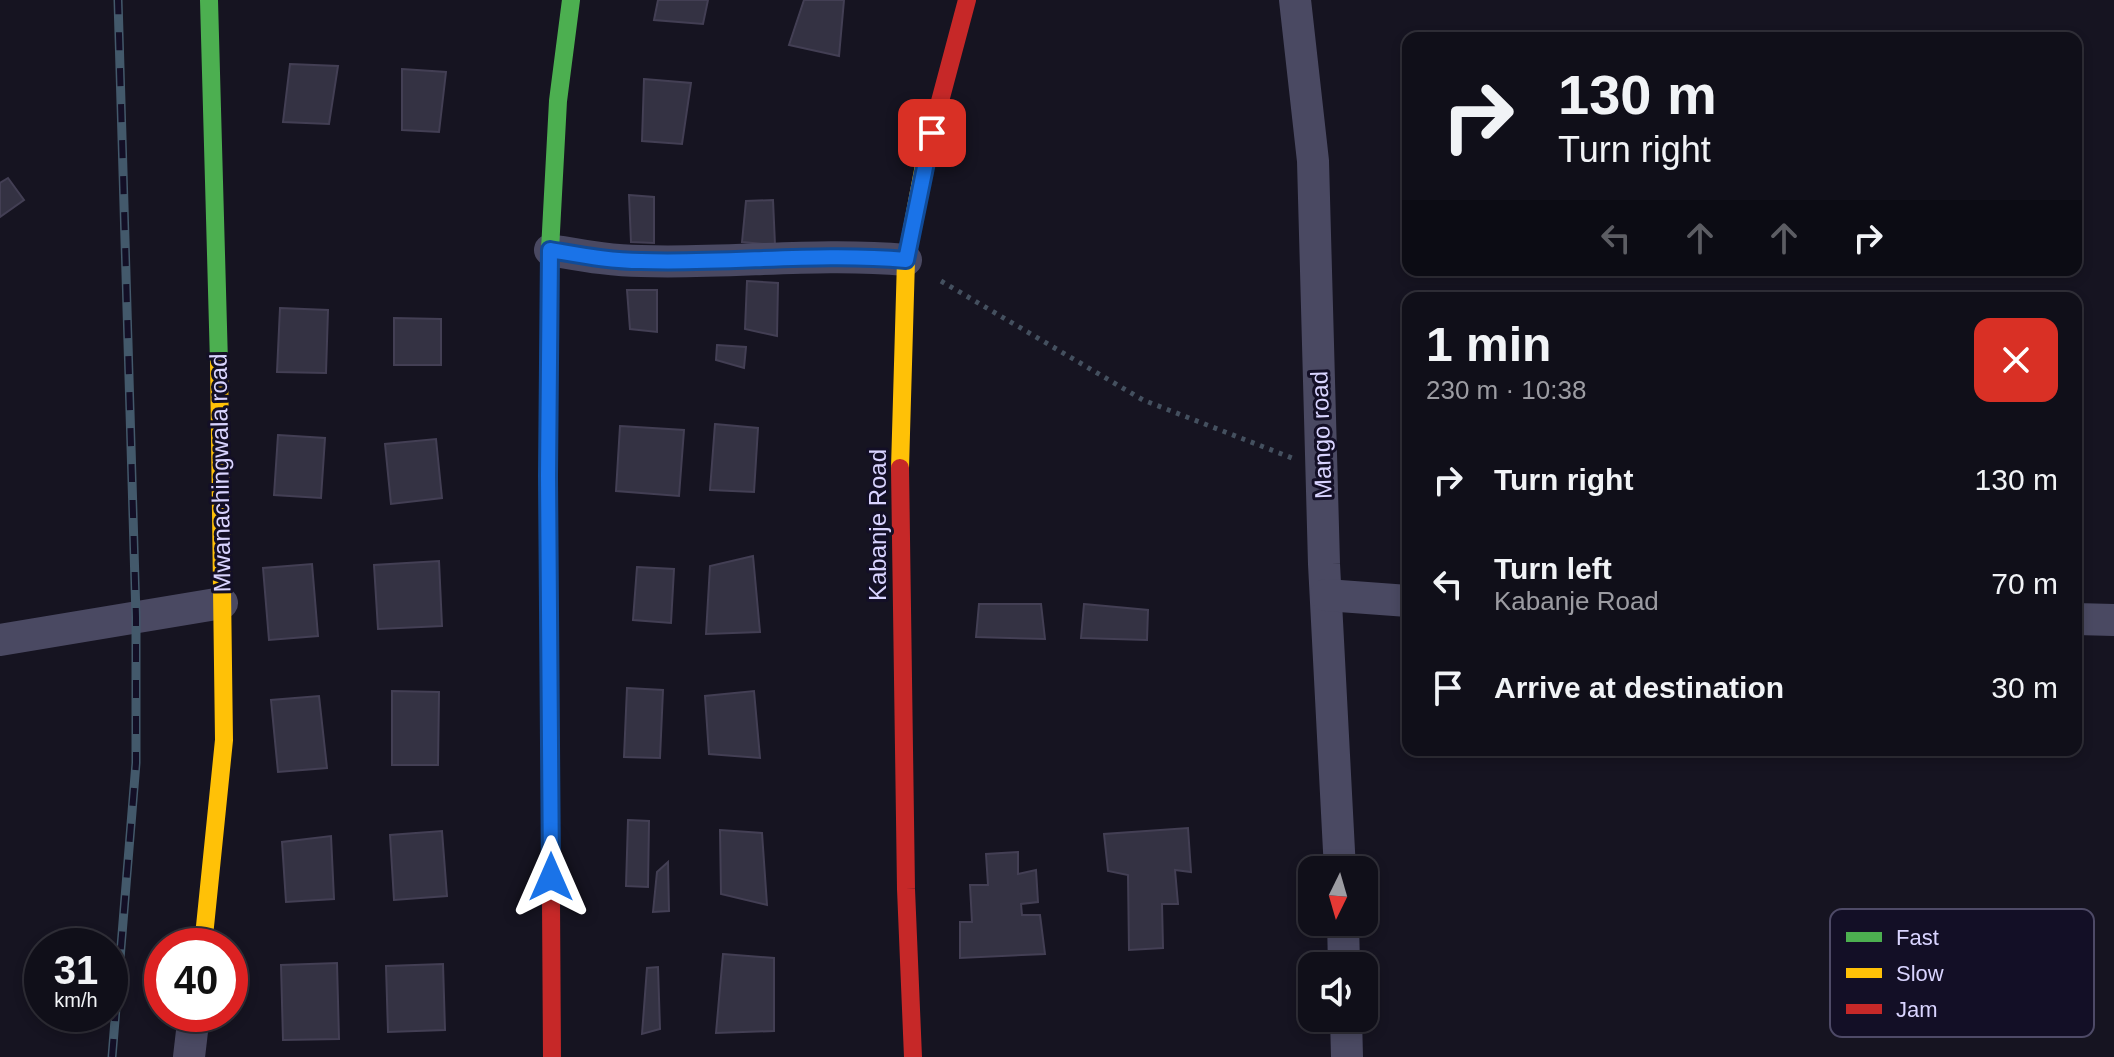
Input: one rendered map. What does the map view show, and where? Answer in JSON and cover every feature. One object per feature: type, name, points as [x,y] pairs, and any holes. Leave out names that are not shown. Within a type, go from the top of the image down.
[{"type":"street","name":"Mwanachingwala road","points":[[205,928],[224,740],[217,227],[209,0]]},
{"type":"street","points":[[552,1057],[548,491],[550,250],[558,101],[571,0]]},
{"type":"street","name":"Kabanje Road","points":[[913,1057],[906,889],[899,500],[906,260],[925,160],[967,0]]},
{"type":"street","name":"Mango road","points":[[1295,0],[1313,161],[1326,595],[1339,856]]},
{"type":"street","points":[[550,250],[642,261],[734,261],[826,256],[906,260]]},
{"type":"street","points":[[1326,595],[1402,601]]},
{"type":"street","points":[[0,640],[222,603]]},
{"type":"street","points":[[2082,619],[2114,620]]},
{"type":"street","points":[[189,1057],[192,1032]]},
{"type":"street","points":[[1346,1032],[1347,1057]]},
{"type":"path","points":[[906,260],[1143,400],[1322,470]]},
{"type":"building","points":[[658,0],[708,0],[703,24],[654,20]]},
{"type":"building","points":[[804,0],[844,0],[839,56],[789,45]]},
{"type":"building","points":[[290,64],[338,66],[329,124],[283,122]]},
{"type":"building","points":[[402,69],[446,72],[439,132],[402,130]]},
{"type":"building","points":[[644,79],[691,83],[682,144],[642,141]]},
{"type":"building","points":[[8,178],[24,200],[0,217],[0,183]]},
{"type":"building","points":[[629,195],[654,197],[654,243],[631,242]]},
{"type":"building","points":[[773,200],[775,245],[742,242],[746,201]]},
{"type":"building","points":[[747,281],[778,283],[777,336],[745,329]]},
{"type":"building","points":[[627,290],[657,290],[657,332],[630,329]]},
{"type":"building","points":[[280,308],[328,310],[326,373],[277,372]]},
{"type":"building","points":[[394,318],[441,319],[441,365],[394,365]]},
{"type":"building","points":[[717,345],[746,347],[744,368],[716,360]]},
{"type":"building","points":[[715,424],[758,428],[754,492],[710,490]]},
{"type":"building","points":[[620,426],[684,430],[679,496],[616,491]]},
{"type":"building","points":[[278,435],[325,438],[321,498],[274,495]]},
{"type":"building","points":[[436,439],[442,498],[391,504],[385,444]]},
{"type":"building","points":[[753,556],[760,632],[706,634],[710,566]]},
{"type":"building","points":[[439,561],[442,626],[378,629],[374,565]]},
{"type":"building","points":[[312,564],[318,636],[269,640],[263,568]]},
{"type":"building","points":[[637,567],[674,569],[671,623],[633,620]]},
{"type":"building","points":[[979,604],[1041,604],[1045,639],[976,637]]},
{"type":"building","points":[[1084,604],[1148,610],[1147,640],[1081,638]]},
{"type":"building","points":[[627,688],[663,690],[660,758],[624,757]]},
{"type":"building","points":[[392,691],[439,692],[438,765],[392,765]]},
{"type":"building","points":[[754,691],[760,758],[709,754],[705,696]]},
{"type":"building","points":[[319,696],[327,768],[278,772],[271,700]]},
{"type":"building","points":[[628,820],[649,821],[648,887],[626,886]]},
{"type":"building","points":[[1188,828],[1191,872],[1175,870],[1178,904],[1162,904],[1163,948],[1129,950],[1128,875],[1108,871],[1104,834]]},
{"type":"building","points":[[720,830],[762,833],[767,905],[721,894]]},
{"type":"building","points":[[442,831],[447,896],[394,900],[390,835]]},
{"type":"building","points":[[331,836],[334,899],[286,902],[282,842]]},
{"type":"building","points":[[1018,852],[1018,874],[1036,870],[1038,902],[1021,904],[1022,915],[1040,915],[1045,954],[960,958],[960,922],[972,922],[970,885],[988,885],[986,854]]},
{"type":"building","points":[[668,862],[669,911],[653,912],[657,872]]},
{"type":"building","points":[[723,954],[774,958],[774,1031],[716,1033]]},
{"type":"building","points":[[337,963],[339,1039],[283,1040],[281,965]]},
{"type":"building","points":[[443,964],[445,1030],[388,1032],[386,966]]},
{"type":"building","points":[[658,967],[660,1029],[642,1034],[647,968]]},
{"type":"railway","points":[[112,1057],[136,763],[136,617],[118,0]]},
{"type":"traffic: fast","points":[[209,0],[219,363]]},
{"type":"traffic: fast","points":[[548,436],[550,250],[558,101],[571,0]]},
{"type":"traffic: slow","points":[[900,468],[906,260],[939,105]]},
{"type":"traffic: slow","points":[[205,928],[224,740],[219,363]]},
{"type":"traffic: jam","points":[[939,105],[967,0]]},
{"type":"traffic: jam","points":[[548,436],[552,1057]]},
{"type":"traffic: jam","points":[[900,468],[906,889],[913,1057]]},
{"type":"route","points":[[551,877],[550,250],[642,261],[734,261],[826,256],[906,260],[932,133]]}]
